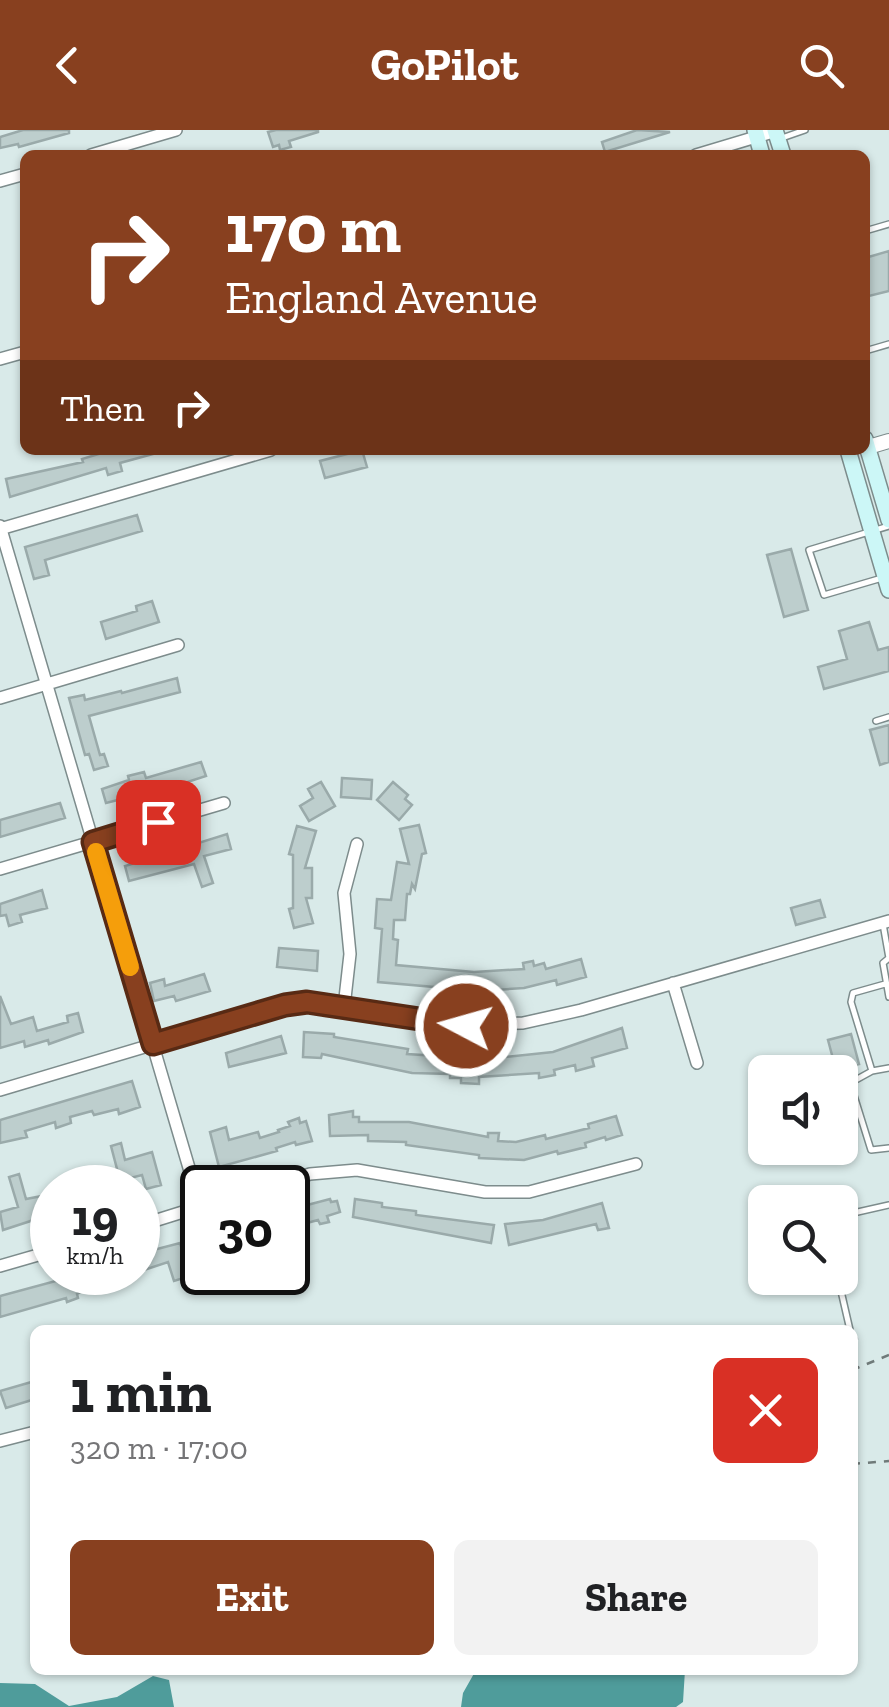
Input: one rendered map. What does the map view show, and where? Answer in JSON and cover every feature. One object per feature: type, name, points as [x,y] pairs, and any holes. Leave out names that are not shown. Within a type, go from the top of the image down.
[{"type":"main road","points":[[860,455],[872,531],[888,581]]},
{"type":"main road","points":[[864,455],[883,481],[889,519]]},
{"type":"street","points":[[107,150],[176,130]]},
{"type":"street","points":[[710,150],[756,134],[778,139]]},
{"type":"street","points":[[189,1165],[0,528],[254,455]]},
{"type":"street","points":[[0,698],[178,646]]},
{"type":"street","points":[[0,869],[224,803]]},
{"type":"street","points":[[344,1007],[350,954],[344,892],[357,844]]},
{"type":"street","points":[[0,1090],[285,1005],[307,1002],[439,1024],[498,1026],[548,1019],[886,922]]},
{"type":"street","points":[[673,984],[696,1063]]},
{"type":"street","points":[[310,1174],[357,1170],[485,1192],[529,1192],[636,1164]]},
{"type":"street","points":[[0,1266],[30,1257]]},
{"type":"street","points":[[0,1441],[30,1433]]},
{"type":"lane","points":[[778,139],[805,130]]},
{"type":"lane","points":[[888,581],[824,595],[809,550],[872,531],[889,519]]},
{"type":"lane","points":[[876,721],[889,717]]},
{"type":"lane","points":[[886,922],[889,958],[883,963],[889,997]]},
{"type":"lane","points":[[872,1070],[851,1002],[853,993],[885,984]]},
{"type":"lane","points":[[889,1068],[872,1070],[851,1086],[871,1150],[889,1148]]},
{"type":"lane","points":[[858,1212],[889,1205]]},
{"type":"lane","points":[[842,1295],[850,1325]]},
{"type":"path","points":[[858,1368],[889,1356]]},
{"type":"path","points":[[858,1464],[889,1461]]},
{"type":"water","points":[[473,1675],[685,1675],[683,1702],[676,1707],[461,1707],[463,1693]]},
{"type":"water","points":[[153,1676],[169,1680],[174,1707],[0,1707],[0,1683],[35,1684],[69,1706],[117,1697]]},
{"type":"building","points":[[23,130],[69,133],[19,147],[18,144],[0,148],[0,137]]},
{"type":"building","points":[[637,130],[670,132],[612,150],[604,150],[602,142]]},
{"type":"building","points":[[268,132],[318,132],[289,141],[291,147],[280,150],[279,145],[273,147]]},
{"type":"building","points":[[889,251],[889,291],[870,296],[870,257]]},
{"type":"building","points":[[95,455],[150,455],[120,463],[122,471],[108,475],[106,468],[10,497],[6,479],[83,462],[82,459]]},
{"type":"building","points":[[363,455],[367,467],[325,478],[320,461]]},
{"type":"building","points":[[137,515],[142,531],[45,560],[49,575],[34,579],[25,547]]},
{"type":"building","points":[[791,549],[808,610],[784,617],[767,555]]},
{"type":"building","points":[[152,601],[159,622],[106,639],[101,622],[137,611],[136,606]]},
{"type":"building","points":[[869,622],[878,650],[889,647],[889,671],[824,689],[818,667],[847,659],[839,631]]},
{"type":"building","points":[[177,678],[180,692],[89,716],[100,755],[104,754],[108,766],[94,770],[89,754],[85,755],[69,698],[84,695],[85,700]]},
{"type":"building","points":[[889,725],[889,762],[880,765],[870,730]]},
{"type":"building","points":[[201,762],[206,776],[178,785],[180,793],[171,795],[169,787],[106,803],[102,789],[129,780],[128,776],[144,772],[146,778]]},
{"type":"building","points":[[342,778],[372,780],[371,799],[341,797]]},
{"type":"building","points":[[321,782],[335,806],[309,821],[300,806],[313,798],[308,789]]},
{"type":"building","points":[[393,782],[408,795],[405,799],[412,805],[399,820],[377,800]]},
{"type":"building","points":[[60,803],[65,818],[0,837],[0,820]]},
{"type":"building","points":[[419,825],[426,853],[422,854],[415,889],[412,884],[407,894],[405,920],[394,920],[393,939],[398,940],[396,965],[474,972],[524,969],[523,963],[533,961],[534,966],[544,963],[546,969],[581,959],[586,977],[557,985],[556,980],[524,988],[480,991],[378,982],[382,929],[375,928],[377,899],[391,900],[397,862],[409,864],[400,829]]},
{"type":"building","points":[[297,826],[316,831],[305,868],[312,868],[312,898],[306,898],[313,923],[294,928],[289,909],[293,908],[293,855],[289,854]]},
{"type":"building","points":[[227,834],[231,849],[204,856],[213,883],[202,887],[194,864],[129,881],[125,866]]},
{"type":"building","points":[[42,890],[47,908],[20,915],[22,922],[9,926],[6,915],[0,916],[0,904]]},
{"type":"building","points":[[820,900],[825,917],[796,925],[791,908]]},
{"type":"building","points":[[279,948],[318,951],[317,971],[277,967]]},
{"type":"building","points":[[204,974],[210,991],[176,1001],[174,996],[154,1001],[150,983],[164,979],[165,986]]},
{"type":"building","points":[[0,996],[11,1024],[33,1017],[37,1031],[68,1022],[67,1016],[78,1013],[83,1032],[49,1044],[48,1040],[25,1047],[24,1041],[0,1048]]},
{"type":"building","points":[[622,1028],[627,1048],[592,1058],[594,1066],[576,1071],[575,1065],[539,1078],[539,1073],[479,1077],[479,1084],[461,1083],[461,1078],[450,1078],[450,1074],[412,1073],[322,1054],[321,1058],[303,1057],[304,1032],[408,1049],[407,1054],[487,1059],[553,1052]]},
{"type":"building","points":[[851,1034],[857,1055],[832,1055],[828,1040]]},
{"type":"building","points":[[281,1036],[286,1053],[229,1067],[226,1053]]},
{"type":"building","points":[[132,1081],[140,1107],[119,1114],[118,1109],[94,1115],[92,1111],[70,1117],[71,1123],[56,1128],[55,1122],[25,1131],[27,1137],[0,1143],[0,1120]]},
{"type":"building","points":[[353,1111],[359,1122],[409,1122],[488,1137],[488,1133],[499,1133],[498,1141],[516,1142],[589,1128],[588,1124],[616,1116],[622,1135],[524,1160],[479,1158],[406,1142],[368,1141],[368,1135],[330,1136],[329,1115]]},
{"type":"building","points":[[299,1118],[300,1123],[306,1121],[312,1141],[296,1145],[295,1142],[276,1148],[277,1151],[218,1165],[210,1132],[226,1127],[229,1140],[258,1132],[260,1138],[290,1126],[288,1122]]},
{"type":"building","points":[[121,1143],[125,1160],[152,1152],[156,1165],[116,1165],[111,1146]]},
{"type":"building","points":[[19,1174],[26,1199],[30,1198],[30,1221],[3,1230],[0,1212],[18,1207],[9,1177]]},
{"type":"building","points":[[330,1199],[337,1201],[340,1212],[327,1216],[329,1222],[310,1222],[310,1204]]},
{"type":"building","points":[[355,1199],[416,1211],[416,1215],[494,1225],[491,1243],[353,1217]]},
{"type":"building","points":[[602,1203],[609,1228],[598,1230],[596,1224],[509,1245],[505,1224],[543,1220]]},
{"type":"building","points":[[180,1243],[180,1279],[174,1281],[168,1262],[160,1265],[160,1248]]},
{"type":"building","points":[[30,1288],[30,1295],[78,1298],[0,1317],[0,1296]]},
{"type":"building","points":[[30,1382],[30,1401],[6,1408],[0,1391]]},
{"type":"slow traffic","points":[[96,852],[130,967]]},
{"type":"route","points":[[158,822],[93,842],[153,1044],[307,1002],[466,1026]]}]
